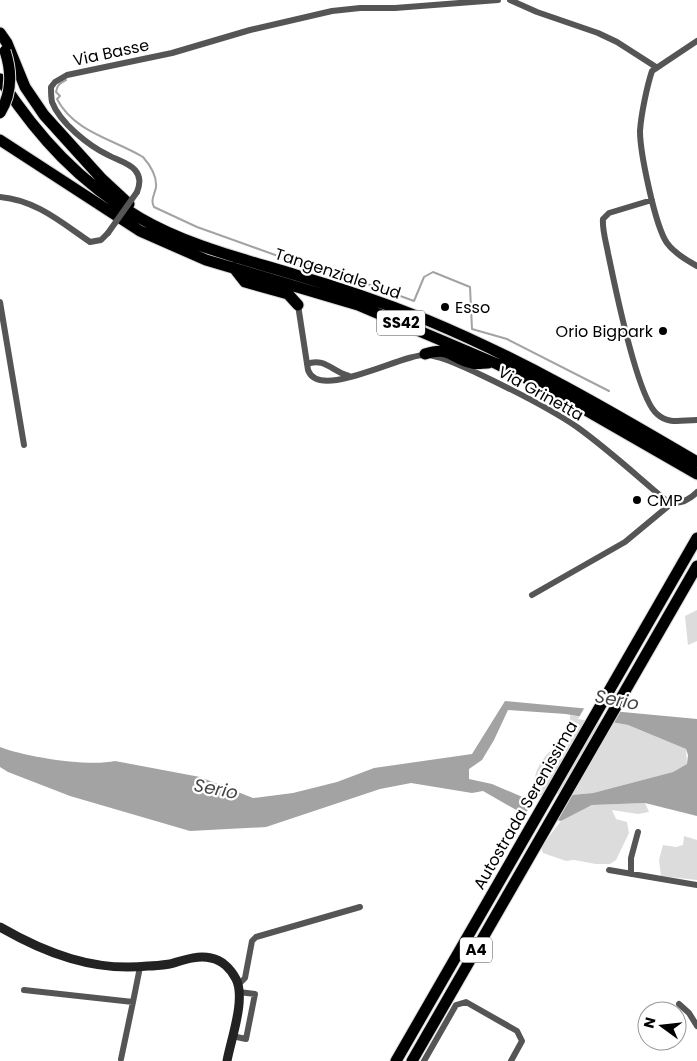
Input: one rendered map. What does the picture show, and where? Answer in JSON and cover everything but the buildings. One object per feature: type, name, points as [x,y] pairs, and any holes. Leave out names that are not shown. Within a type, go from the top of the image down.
[{"type":"highway","points":[[0,33],[7,43],[25,87],[38,108],[101,178],[136,210],[141,219]]},
{"type":"highway","points":[[0,113],[9,93],[10,81],[10,69],[2,46]]},
{"type":"highway","name":"Tangenziale Sud","points":[[0,79],[35,129],[66,163],[101,192],[141,219],[204,247],[354,293],[428,321],[564,386],[697,462]]},
{"type":"highway","name":"SS42","points":[[0,140],[93,201]]},
{"type":"highway","points":[[0,148],[53,181],[93,201]]},
{"type":"highway","name":"Tangenziale Sud","points":[[93,201],[140,232],[184,251],[358,305],[497,364],[556,393],[697,474]]},
{"type":"highway","points":[[234,268],[245,282],[288,294],[298,305]]},
{"type":"highway","points":[[425,354],[438,350],[472,363],[497,364]]},
{"type":"highway","name":"Autostrada Serenissima","points":[[396,1061],[697,538]]},
{"type":"highway","name":"Autostrada Serenissima","points":[[412,1061],[697,566]]},
{"type":"street","name":"Via Basse","points":[[0,197],[36,206],[64,222],[90,242],[96,242],[108,233],[137,192],[140,184],[136,170],[97,149],[63,120],[52,103],[51,87],[60,78],[67,75],[172,53],[250,30],[332,11],[498,0]]},
{"type":"street","points":[[510,0],[537,12],[598,33],[617,42],[656,67]]},
{"type":"street","points":[[697,41],[652,71],[640,128],[640,144],[657,221],[668,244],[675,252],[697,266]]},
{"type":"street","points":[[652,200],[610,213],[603,219],[617,297],[637,370],[650,407],[656,413],[671,421],[697,420]]},
{"type":"street","points":[[0,302],[24,444]]},
{"type":"street","points":[[298,305],[307,364],[310,374],[318,381],[337,380],[425,354]]},
{"type":"street","name":"Via Grinetta","points":[[425,354],[443,358],[535,402],[577,427],[668,502],[672,503]]},
{"type":"street","points":[[307,364],[318,361],[323,362],[339,373],[350,376]]},
{"type":"street","points":[[532,595],[625,542],[672,503],[685,501],[697,492]]},
{"type":"street","points":[[631,874],[632,858],[638,832]]},
{"type":"street","points":[[609,870],[697,885]]},
{"type":"street","points":[[239,988],[245,978],[252,941],[256,937],[360,907]]},
{"type":"street","points":[[0,926],[36,946],[64,958],[91,964],[140,967],[168,964],[198,957],[222,962],[236,978],[239,988],[238,1006],[227,1061]]},
{"type":"street","points":[[121,1059],[140,967]]},
{"type":"street","points":[[232,1036],[246,1039],[255,994],[239,988]]},
{"type":"street","points":[[24,990],[133,1002]]},
{"type":"street","points":[[424,1061],[456,1005],[466,1002],[517,1031],[522,1041],[511,1061]]},
{"type":"street","points":[[687,1011],[697,1026]]},
{"type":"shaded area","points":[[697,610],[697,641],[688,645],[685,616]]},
{"type":"shaded area","points":[[570,715],[628,725],[686,749],[687,764],[673,772],[593,793],[532,798],[538,768],[564,735]]},
{"type":"shaded area","points":[[645,803],[649,812],[638,814],[612,810],[616,819],[627,822],[629,833],[616,860],[610,864],[596,864],[574,860],[566,861],[543,853],[541,847],[561,821],[592,805]]},
{"type":"shaded area","points":[[684,836],[697,840],[697,880],[661,876],[659,860],[663,845],[676,847],[683,845]]},
{"type":"water","name":"Serio","points":[[505,701],[697,719],[697,816],[645,803],[592,805],[561,821],[518,811],[483,791],[472,793],[411,783],[380,789],[266,827],[190,831],[70,796],[8,772],[0,767],[0,747],[57,760],[89,763],[115,761],[200,777],[253,798],[293,793],[337,782],[374,768],[472,754]],"holes":[[[508,710],[566,714],[628,725],[686,749],[688,755],[687,764],[673,772],[593,793],[527,799],[492,784],[469,779],[469,769],[482,760]]]},
{"type":"pier","points":[[586,705],[620,709],[611,725],[578,719]]},
{"type":"pier","points":[[572,792],[556,822],[525,815],[535,796]]},
{"type":"waterway","points":[[66,80],[60,83],[56,92],[60,96],[57,99],[64,110],[73,119],[95,134],[143,157],[148,163],[156,183],[153,199],[154,207],[197,227],[278,256],[326,269],[414,301],[424,277],[433,272],[470,287],[472,329],[507,339],[609,391]]},
{"type":"place","name":"Esso","points":[[445,307]]},
{"type":"place","name":"Orio Bigpark","points":[[663,331]]},
{"type":"place","name":"CMP","points":[[637,500]]}]
